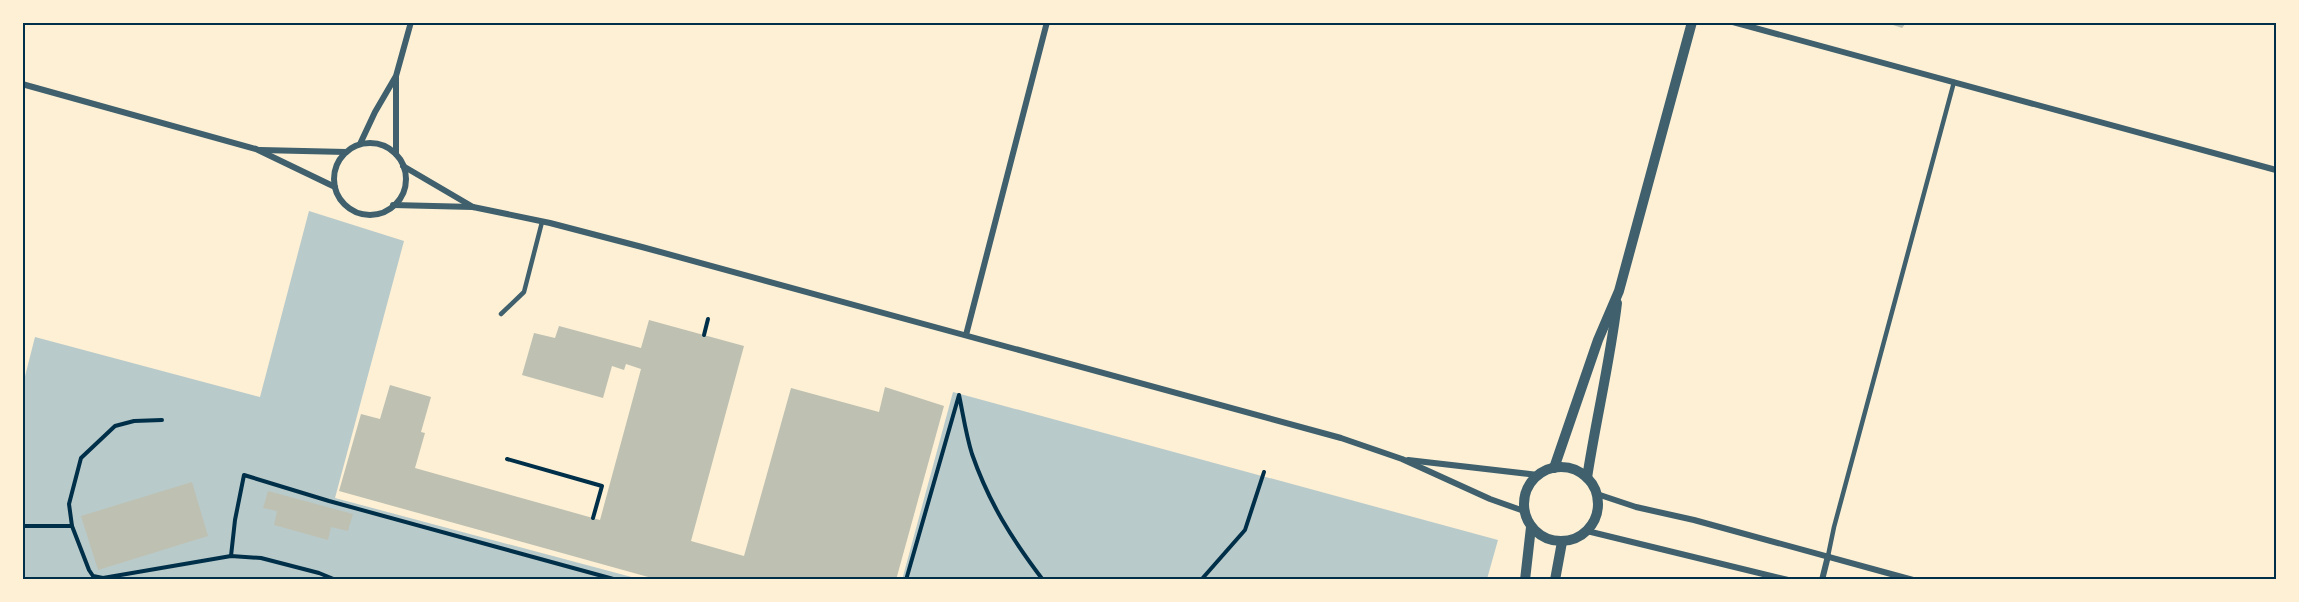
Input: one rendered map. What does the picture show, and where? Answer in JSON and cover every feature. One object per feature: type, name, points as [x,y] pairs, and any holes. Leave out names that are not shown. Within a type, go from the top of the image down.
[{"type":"street","points":[[360,144],[396,76],[411,22]]},
{"type":"street","points":[[966,336],[1047,22]]},
{"type":"street","points":[[1554,468],[1598,340],[1618,291],[1692,22]]},
{"type":"street","points":[[1733,22],[2277,170]]},
{"type":"street","points":[[396,76],[396,154]]},
{"type":"street","points":[[22,84],[256,149],[335,187]]},
{"type":"street","points":[[360,144],[380,144],[396,154],[406,177],[404,188],[393,205],[378,213],[362,213],[347,206],[339,197],[335,187],[336,168],[346,152],[360,144]]},
{"type":"street","points":[[256,149],[346,152]]},
{"type":"street","points":[[403,166],[473,207]]},
{"type":"street","points":[[393,205],[473,207],[542,222],[966,336],[1341,438],[1402,459],[1490,499],[1524,511]]},
{"type":"street","points":[[1587,478],[1612,344],[1618,291]]},
{"type":"street","points":[[1402,459],[1538,475]]},
{"type":"street","points":[[1554,468],[1572,468],[1587,478],[1597,494],[1597,513],[1587,531],[1562,542],[1545,538],[1531,527],[1524,511],[1526,491],[1538,475],[1554,468]]},
{"type":"street","points":[[1597,494],[1635,507],[1695,520],[1913,579]]},
{"type":"street","points":[[1525,579],[1531,527]]},
{"type":"street","points":[[1587,531],[1788,579]]},
{"type":"street","points":[[1555,579],[1562,542]]},
{"type":"street","points":[[1822,579],[1828,556]]},
{"type":"lane","points":[[1828,556],[1954,82]]},
{"type":"lane","points":[[501,314],[524,292],[542,222]]},
{"type":"path","points":[[704,335],[708,319]]},
{"type":"path","points":[[906,579],[959,392],[972,453],[989,497],[1013,540],[1043,579]]},
{"type":"path","points":[[162,420],[134,421],[115,426],[81,458],[69,504],[72,526],[93,576],[103,578],[231,556],[261,558],[336,579]]},
{"type":"path","points":[[507,459],[602,486],[593,518]]},
{"type":"path","points":[[1202,579],[1245,530],[1264,472]]},
{"type":"path","points":[[231,556],[235,519],[244,475],[329,501],[617,579]]},
{"type":"path","points":[[22,526],[72,526]]},
{"type":"shaded area","points":[[309,211],[404,241],[335,498],[639,579],[23,580],[23,384],[35,337],[260,397]]},
{"type":"shaded area","points":[[953,392],[1498,540],[1487,579],[902,580]]},
{"type":"building","points":[[1884,22],[1907,22],[1902,28]]},
{"type":"building","points":[[649,320],[744,346],[691,541],[744,556],[791,388],[879,412],[885,387],[944,406],[896,580],[659,580],[339,491],[361,414],[380,419],[390,385],[431,397],[421,432],[425,433],[415,468],[600,520],[641,369],[626,364],[624,370],[612,366],[603,398],[522,375],[534,333],[555,338],[559,326],[641,348]]},
{"type":"building","points":[[192,482],[208,536],[98,570],[81,516]]},
{"type":"building","points":[[268,491],[353,514],[348,531],[331,527],[328,540],[274,525],[277,511],[263,508]]}]
